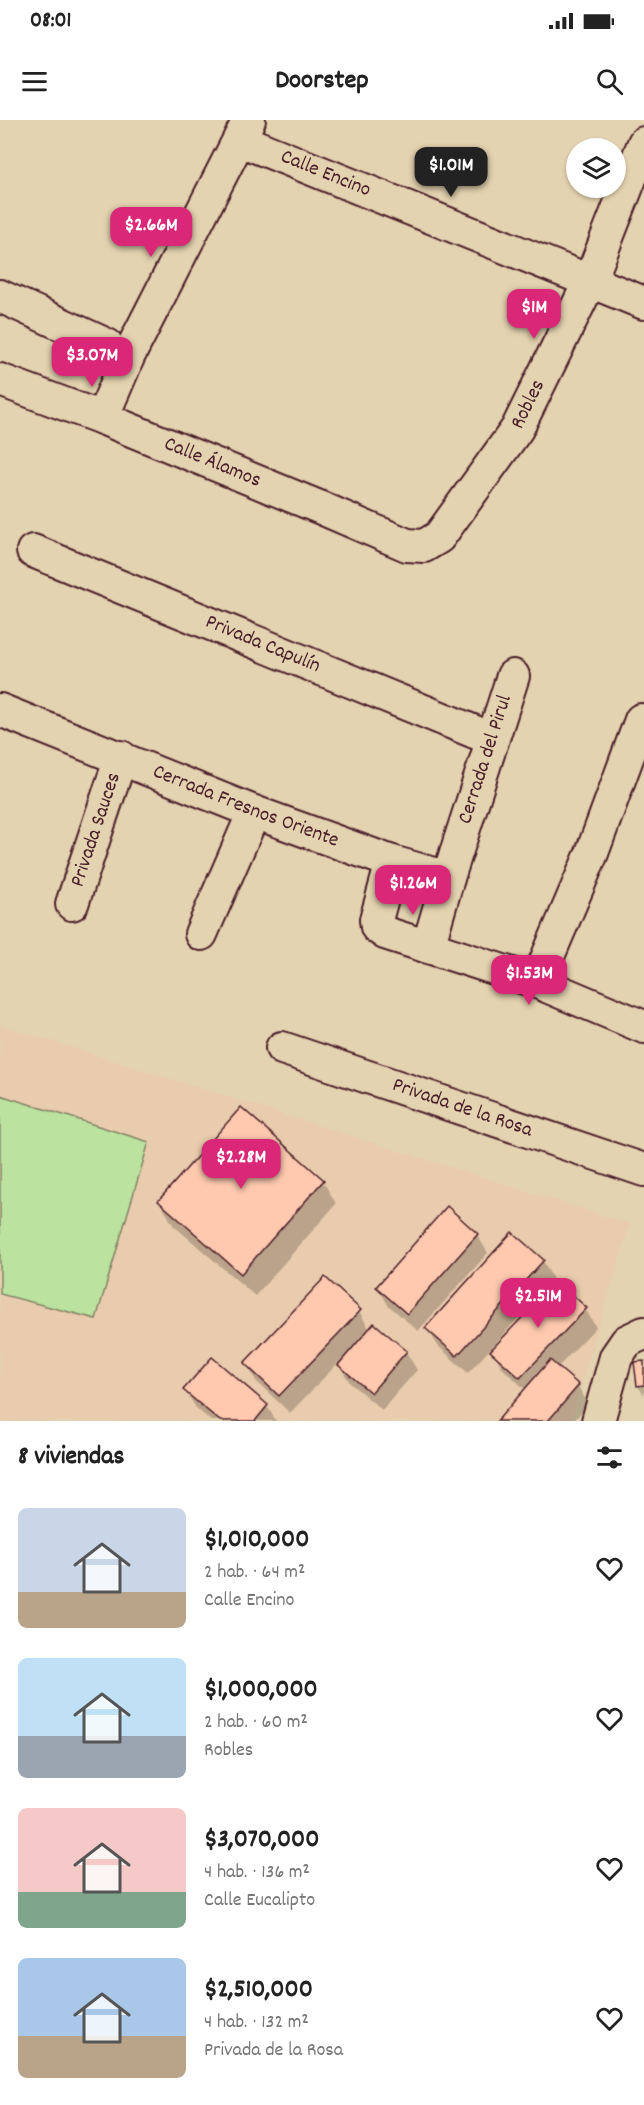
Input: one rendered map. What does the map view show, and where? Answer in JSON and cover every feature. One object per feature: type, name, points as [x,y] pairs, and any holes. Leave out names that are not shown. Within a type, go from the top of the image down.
[{"type":"street","name":"Calle Encino","points":[[245,130],[644,303]]},
{"type":"street","points":[[102,418],[129,355],[245,130]]},
{"type":"street","name":"Robles","points":[[424,546],[439,537],[517,429],[590,281],[644,143]]},
{"type":"street","points":[[0,296],[107,345]]},
{"type":"street","name":"Calle Álamos","points":[[0,380],[102,418],[408,545],[424,546]]},
{"type":"street","name":"Privada Capulín","points":[[33,551],[492,739]]},
{"type":"street","name":"Cerrada del Pirul","points":[[448,878],[513,676]]},
{"type":"street","name":"Cerrada Fresnos Oriente","points":[[3,720],[122,757],[254,812],[392,862],[448,878]]},
{"type":"street","points":[[537,982],[592,854],[641,720]]},
{"type":"street","name":"Privada Sauces","points":[[72,904],[122,757]]},
{"type":"street","points":[[201,934],[254,812]]},
{"type":"street","points":[[392,862],[376,920],[377,927],[385,933],[537,982],[644,1027]]},
{"type":"street","points":[[428,946],[448,878]]},
{"type":"street","name":"Privada de la Rosa","points":[[282,1048],[644,1170]]},
{"type":"street","points":[[598,1421],[616,1358],[627,1341],[644,1333]]},
{"type":"shaded area","points":[[0,1025],[630,1224],[570,1421],[0,1421]]},
{"type":"green space","points":[[0,1095],[149,1142],[96,1319],[0,1294]]},
{"type":"building","points":[[241,1107],[324,1180],[241,1274],[158,1201]]},
{"type":"building","points":[[447,1206],[478,1234],[407,1314],[376,1287]]},
{"type":"building","points":[[512,1232],[544,1260],[457,1356],[425,1328]]},
{"type":"building","points":[[325,1277],[361,1310],[279,1396],[244,1363]]},
{"type":"building","points":[[557,1281],[587,1308],[520,1378],[490,1351]]},
{"type":"building","points":[[374,1323],[407,1351],[371,1393],[338,1365]]},
{"type":"building","points":[[212,1357],[268,1405],[255,1421],[220,1421],[183,1390]]},
{"type":"building","points":[[550,1360],[579,1385],[548,1421],[497,1421]]},
{"type":"building","points":[[644,1361],[644,1385],[637,1386],[634,1362]]}]
